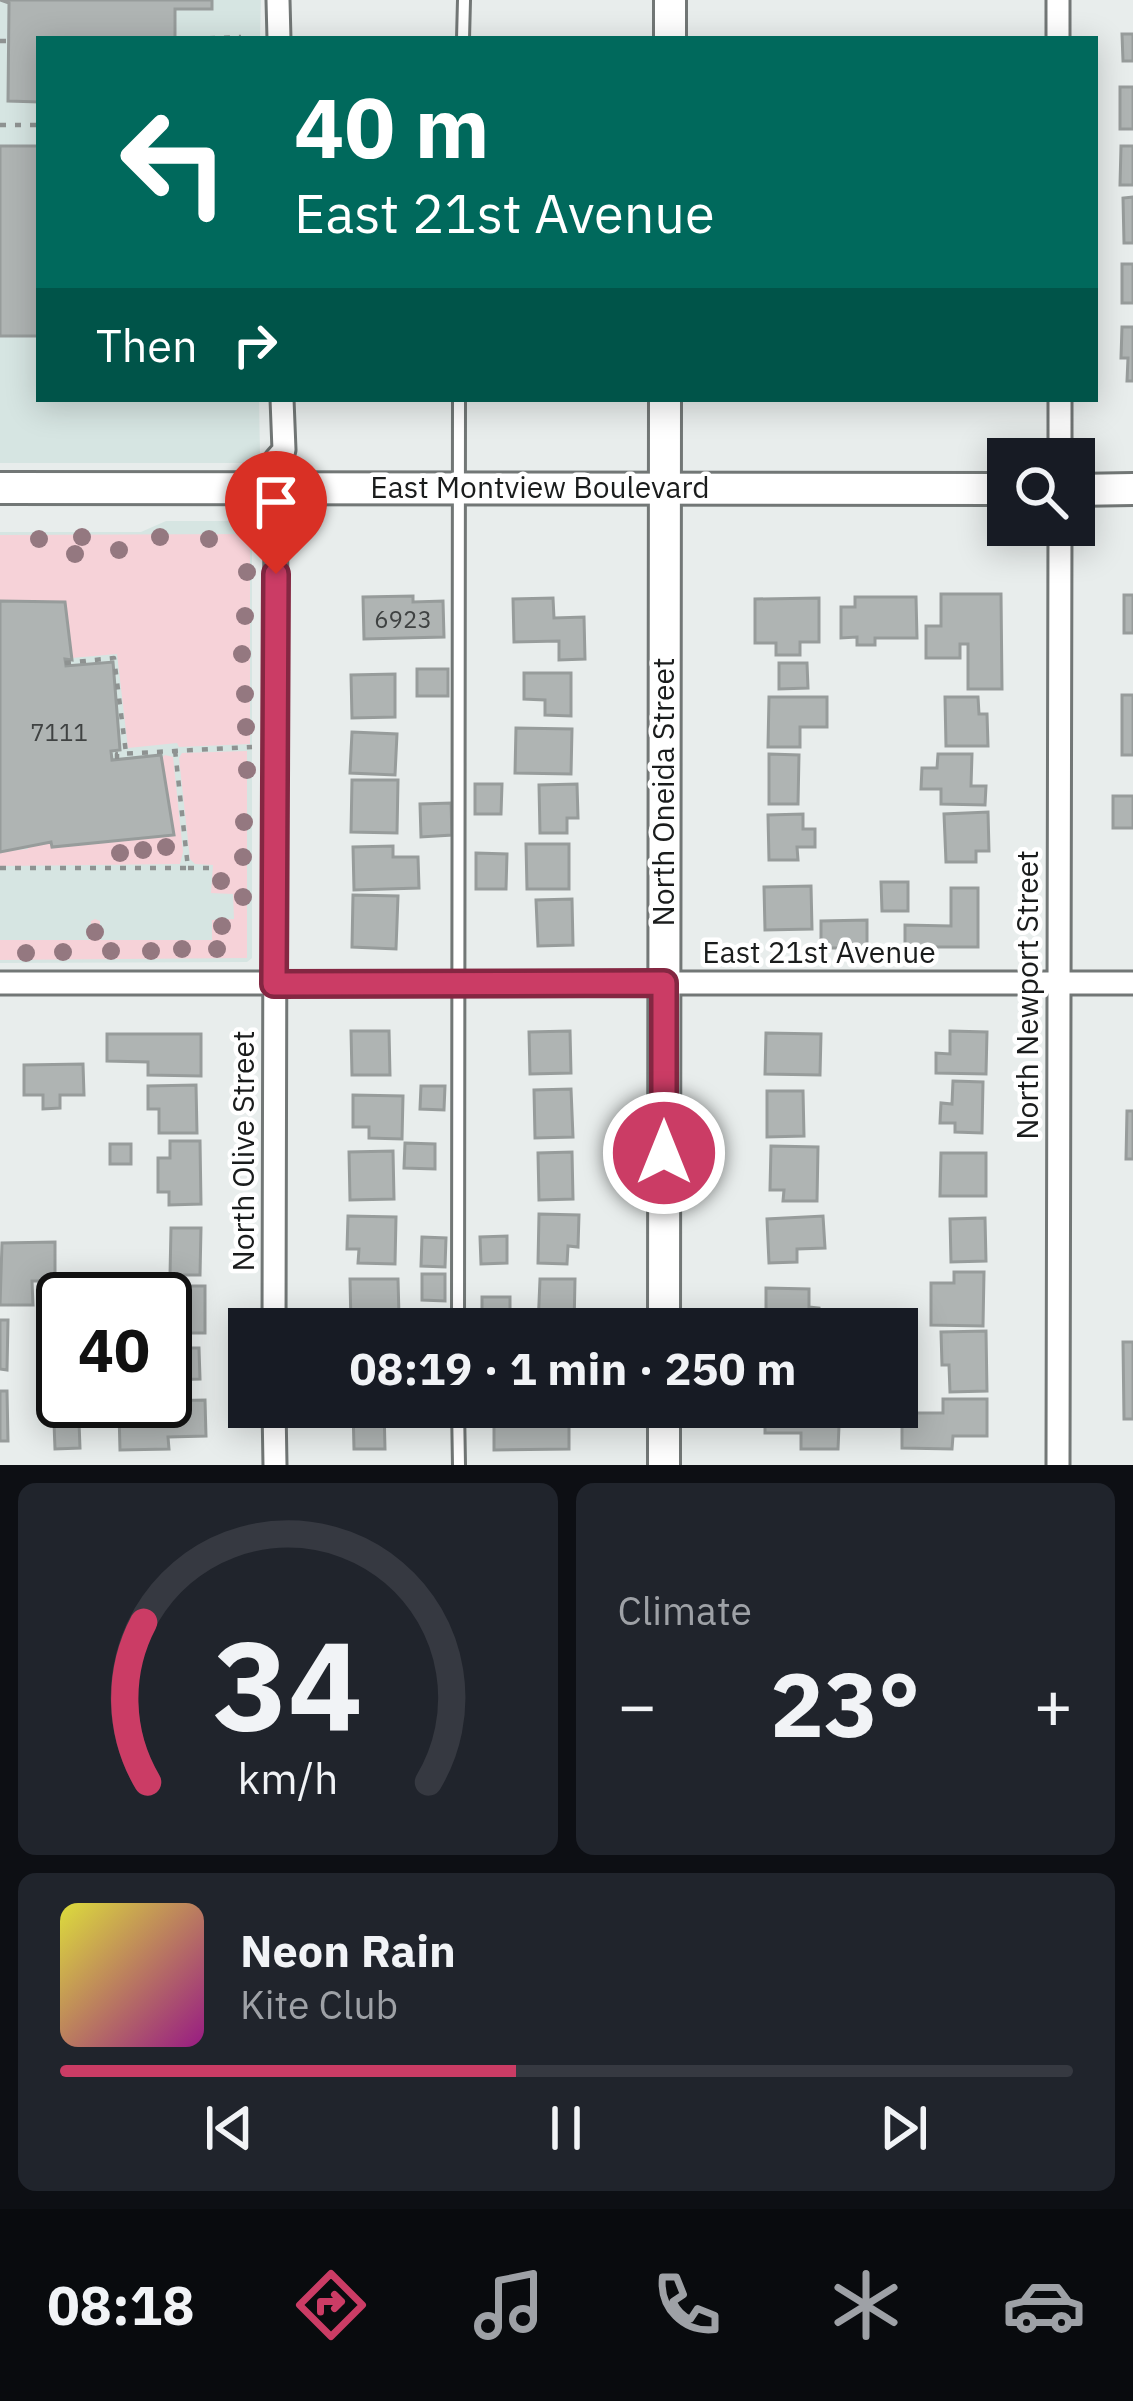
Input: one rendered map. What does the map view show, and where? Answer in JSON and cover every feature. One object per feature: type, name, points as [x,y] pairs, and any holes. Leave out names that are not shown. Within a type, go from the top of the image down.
[{"type":"main road","points":[[670,0],[670,36]]},
{"type":"main road","name":"North Oneida Street","points":[[664,1308],[665,402]]},
{"type":"main road","name":"East Montview Boulevard","points":[[0,488],[987,489]]},
{"type":"main road","points":[[1095,490],[1133,490]]},
{"type":"main road","points":[[664,1428],[664,1465]]},
{"type":"street","points":[[278,0],[279,36]]},
{"type":"street","points":[[1058,0],[1058,36]]},
{"type":"street","name":"North Olive Street","points":[[274,1308],[276,459],[284,450],[282,402]]},
{"type":"street","points":[[1060,402],[1060,438]]},
{"type":"street","name":"North Newport Street","points":[[1058,1465],[1060,546]]},
{"type":"street","name":"East 21st Avenue","points":[[0,983],[1133,983]]},
{"type":"street","points":[[274,1428],[274,1465]]},
{"type":"lane","points":[[463,36],[464,0]]},
{"type":"lane","points":[[458,1308],[459,402]]},
{"type":"lane","points":[[458,1428],[458,1465]]},
{"type":"path","points":[[0,41],[9,41]]},
{"type":"path","points":[[0,124],[36,124]]},
{"type":"path","points":[[65,663],[114,658],[125,753]]},
{"type":"path","points":[[117,760],[117,754],[125,753],[253,747]]},
{"type":"path","points":[[175,750],[188,868]]},
{"type":"path","points":[[0,868],[211,868]]},
{"type":"shaded area","points":[[0,0],[261,0],[260,36],[36,36],[36,402],[259,402],[260,454],[250,463],[0,463]]},
{"type":"shaded area","points":[[166,521],[247,521],[252,527],[252,958],[247,962],[0,963],[0,532],[141,532]]},
{"type":"shaded area","points":[[250,534],[250,744],[128,748],[117,654],[72,658],[65,602],[0,601],[0,535]]},
{"type":"shaded area","points":[[247,751],[247,958],[0,960],[0,940],[90,940],[95,919],[100,921],[100,940],[212,940],[212,920],[234,919],[233,894],[211,893],[213,865],[190,859],[179,758],[182,753]]},
{"type":"shaded area","points":[[173,757],[183,852],[180,864],[0,866],[0,852],[28,849],[28,844],[51,842],[53,847],[174,835],[161,758]]},
{"type":"building","points":[[0,0],[212,0],[212,9],[175,9],[175,36],[36,36],[36,102],[8,101],[9,3]]},
{"type":"building","points":[[1122,34],[1133,34],[1133,61],[1123,61]]},
{"type":"building","points":[[1120,87],[1133,87],[1133,129],[1120,129]]},
{"type":"building","points":[[0,146],[36,146],[36,336],[0,336]]},
{"type":"building","points":[[1121,146],[1133,146],[1133,185],[1120,185]]},
{"type":"building","points":[[1133,197],[1133,243],[1124,243],[1123,198]]},
{"type":"building","points":[[1122,264],[1133,264],[1133,303],[1122,303]]},
{"type":"building","points":[[1122,327],[1133,327],[1133,381],[1127,381],[1128,358],[1121,358]]},
{"type":"building","points":[[941,594],[1001,594],[1002,689],[968,689],[968,644],[960,644],[960,658],[926,658],[926,626],[941,626]]},
{"type":"building","points":[[1124,595],[1133,595],[1133,633],[1124,633]]},
{"type":"building","points":[[413,596],[413,602],[443,601],[444,637],[364,639],[363,597]]},
{"type":"building","points":[[855,597],[916,597],[917,638],[875,638],[875,645],[857,645],[857,637],[841,638],[841,607],[855,607]]},
{"type":"building","points":[[553,598],[554,618],[584,617],[585,659],[559,660],[559,641],[514,642],[513,599]]},
{"type":"building","points":[[819,598],[819,642],[800,642],[800,655],[776,655],[776,643],[755,643],[755,599]]},
{"type":"building","points":[[0,601],[65,602],[72,660],[65,659],[66,666],[113,662],[120,750],[111,751],[112,760],[161,755],[174,835],[52,847],[51,842],[0,852]]},
{"type":"building","points":[[779,663],[807,663],[808,688],[779,689]]},
{"type":"building","points":[[417,669],[448,669],[448,696],[417,696]]},
{"type":"building","points":[[524,673],[571,673],[571,716],[545,715],[545,700],[524,699]]},
{"type":"building","points":[[395,674],[395,717],[352,718],[351,675]]},
{"type":"building","points":[[1122,695],[1133,695],[1133,755],[1122,755]]},
{"type":"building","points":[[769,697],[827,697],[827,727],[800,727],[800,747],[768,747]]},
{"type":"building","points":[[945,697],[978,697],[979,714],[987,714],[988,746],[946,746]]},
{"type":"building","points":[[516,728],[572,729],[571,774],[515,773]]},
{"type":"building","points":[[352,732],[397,734],[395,775],[350,773]]},
{"type":"building","points":[[769,754],[799,755],[798,804],[769,804]]},
{"type":"building","points":[[938,754],[972,754],[971,786],[986,786],[985,805],[941,804],[941,789],[921,789],[922,768],[937,768]]},
{"type":"building","points":[[352,780],[398,780],[397,833],[351,832]]},
{"type":"building","points":[[475,784],[502,784],[501,814],[475,814]]},
{"type":"building","points":[[577,784],[578,818],[567,818],[567,833],[540,833],[539,785]]},
{"type":"building","points":[[1113,796],[1133,796],[1133,828],[1113,828]]},
{"type":"building","points":[[451,803],[452,835],[421,837],[420,804]]},
{"type":"building","points":[[988,812],[989,851],[976,851],[976,862],[946,862],[944,814]]},
{"type":"building","points":[[803,814],[803,829],[815,829],[815,847],[797,847],[798,860],[769,860],[768,815]]},
{"type":"building","points":[[526,844],[569,844],[569,889],[527,889]]},
{"type":"building","points":[[393,846],[393,857],[418,857],[419,888],[354,890],[353,847]]},
{"type":"building","points":[[476,853],[507,854],[506,889],[476,889]]},
{"type":"building","points":[[881,882],[908,882],[908,911],[882,911]]},
{"type":"building","points":[[811,886],[812,929],[765,930],[764,887]]},
{"type":"building","points":[[951,888],[978,888],[978,947],[905,947],[905,925],[951,926]]},
{"type":"building","points":[[353,895],[398,896],[396,949],[352,947]]},
{"type":"building","points":[[572,899],[573,945],[538,946],[536,900]]},
{"type":"building","points":[[867,920],[867,948],[821,948],[821,921]]},
{"type":"building","points":[[351,1031],[389,1031],[390,1075],[352,1075]]},
{"type":"building","points":[[570,1031],[571,1073],[530,1074],[529,1032]]},
{"type":"building","points":[[950,1031],[987,1032],[986,1074],[936,1073],[936,1053],[950,1054]]},
{"type":"building","points":[[766,1033],[821,1034],[820,1075],[765,1074]]},
{"type":"building","points":[[107,1034],[201,1034],[201,1076],[148,1075],[148,1062],[107,1061]]},
{"type":"building","points":[[83,1064],[84,1095],[60,1095],[60,1108],[43,1109],[43,1095],[24,1095],[24,1065]]},
{"type":"building","points":[[953,1081],[983,1082],[982,1133],[955,1132],[955,1123],[940,1123],[941,1103],[952,1104]]},
{"type":"building","points":[[196,1085],[197,1133],[159,1133],[159,1109],[148,1109],[148,1086]]},
{"type":"building","points":[[421,1086],[445,1086],[444,1110],[420,1109]]},
{"type":"building","points":[[571,1089],[573,1137],[535,1138],[534,1090]]},
{"type":"building","points":[[767,1091],[803,1091],[804,1136],[767,1137]]},
{"type":"building","points":[[353,1095],[403,1096],[402,1139],[369,1138],[369,1127],[353,1127]]},
{"type":"building","points":[[1127,1111],[1133,1111],[1133,1159],[1126,1159]]},
{"type":"building","points":[[170,1141],[200,1141],[201,1204],[169,1205],[169,1192],[158,1192],[158,1158],[170,1158]]},
{"type":"building","points":[[405,1143],[435,1144],[435,1169],[404,1168]]},
{"type":"building","points":[[110,1144],[131,1144],[131,1164],[110,1164]]},
{"type":"building","points":[[771,1146],[818,1147],[817,1201],[783,1201],[784,1190],[770,1190]]},
{"type":"building","points":[[393,1151],[394,1199],[350,1200],[349,1152]]},
{"type":"building","points":[[572,1152],[573,1199],[539,1200],[538,1153]]},
{"type":"building","points":[[941,1153],[986,1153],[986,1196],[940,1196]]},
{"type":"building","points":[[539,1214],[579,1215],[578,1247],[568,1246],[567,1264],[538,1263]]},
{"type":"building","points":[[348,1216],[396,1217],[395,1264],[358,1263],[359,1249],[347,1249]]},
{"type":"building","points":[[823,1216],[825,1248],[797,1249],[797,1262],[769,1263],[767,1219]]},
{"type":"building","points":[[985,1218],[986,1261],[951,1262],[950,1219]]},
{"type":"building","points":[[171,1228],[201,1228],[200,1275],[170,1272]]},
{"type":"building","points":[[507,1236],[507,1263],[481,1264],[480,1237]]},
{"type":"building","points":[[422,1237],[446,1238],[445,1267],[421,1266]]},
{"type":"building","points":[[55,1242],[55,1272],[36,1272],[33,1305],[0,1305],[2,1243]]},
{"type":"building","points":[[954,1272],[984,1272],[983,1326],[931,1325],[931,1283],[954,1283]]},
{"type":"building","points":[[422,1274],[445,1274],[445,1301],[422,1300]]},
{"type":"building","points":[[350,1279],[398,1279],[399,1308],[351,1308]]},
{"type":"building","points":[[540,1279],[575,1279],[574,1308],[539,1308]]},
{"type":"building","points":[[192,1286],[205,1286],[205,1333],[192,1333]]},
{"type":"building","points":[[766,1288],[809,1289],[809,1307],[819,1308],[766,1308]]},
{"type":"building","points":[[482,1297],[510,1297],[510,1308],[482,1308]]},
{"type":"building","points":[[0,1320],[8,1320],[7,1370],[0,1369]]},
{"type":"building","points":[[986,1331],[987,1391],[950,1392],[949,1365],[942,1365],[941,1332]]},
{"type":"building","points":[[1123,1342],[1133,1342],[1133,1419],[1124,1419]]},
{"type":"building","points":[[192,1348],[199,1348],[200,1379],[192,1379]]},
{"type":"building","points":[[0,1391],[7,1391],[8,1441],[0,1441]]},
{"type":"building","points":[[943,1399],[987,1399],[987,1436],[953,1436],[952,1449],[902,1448],[902,1428],[918,1428],[918,1413],[943,1413]]},
{"type":"building","points":[[192,1400],[205,1400],[206,1436],[168,1437],[169,1449],[120,1450],[119,1428],[192,1428]]},
{"type":"building","points":[[54,1428],[79,1428],[80,1448],[55,1449]]},
{"type":"building","points":[[354,1428],[384,1428],[385,1449],[354,1449]]},
{"type":"building","points":[[494,1428],[569,1428],[569,1449],[494,1450]]},
{"type":"building","points":[[765,1428],[839,1428],[838,1449],[801,1449],[801,1433],[765,1433]]},
{"type":"route","points":[[276,574],[274,984],[664,983],[664,1153]]}]
